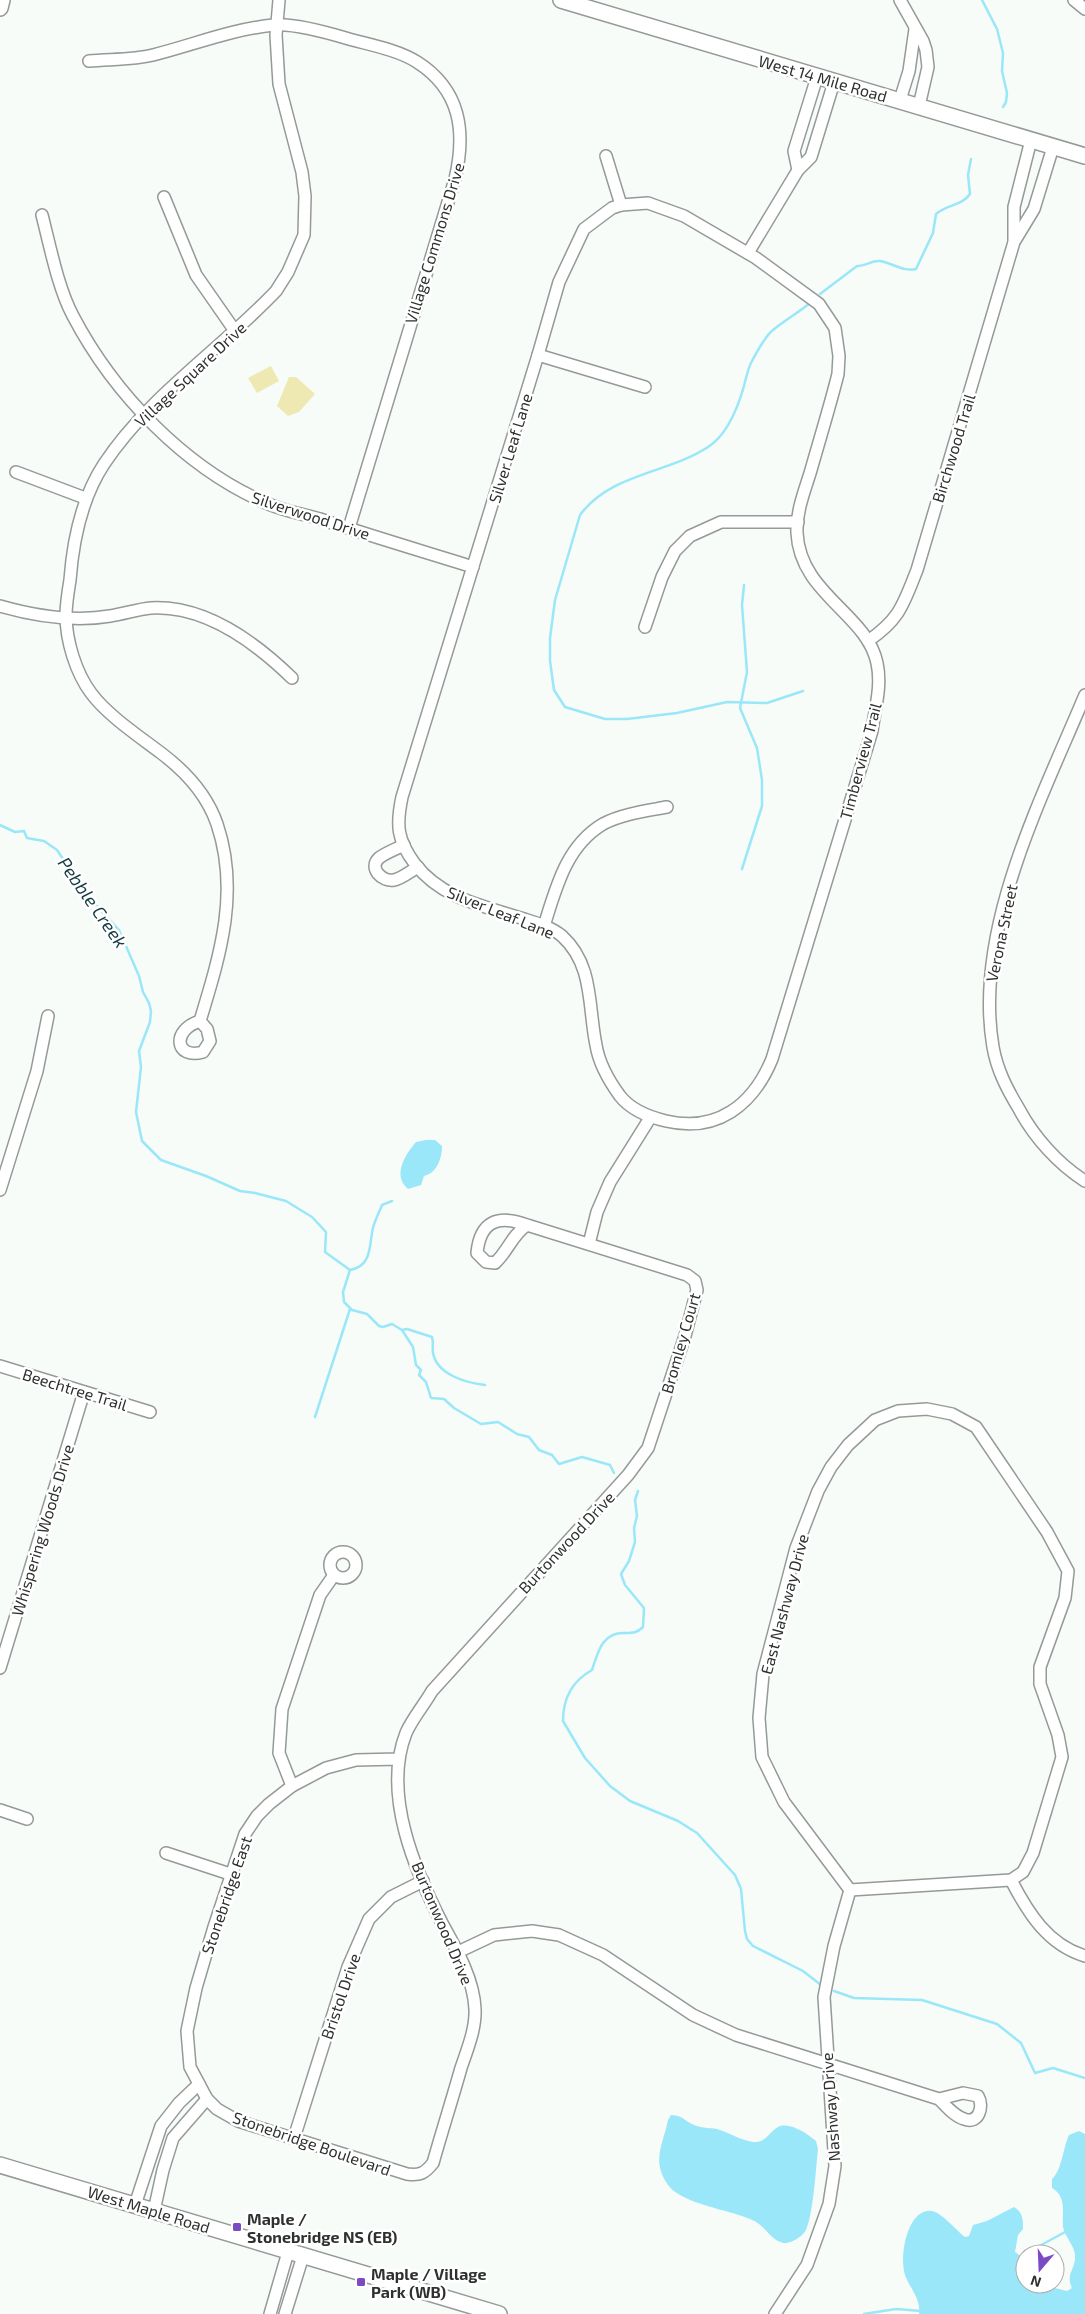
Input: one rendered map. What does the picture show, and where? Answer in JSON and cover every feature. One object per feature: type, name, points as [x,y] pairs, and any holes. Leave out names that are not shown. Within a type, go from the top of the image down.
[{"type":"street","points":[[0,8],[2,0]]},
{"type":"street","name":"Village Square Drive","points":[[200,1021],[215,970],[227,915],[226,866],[217,823],[200,791],[186,775],[124,725],[92,694],[71,649],[66,619],[72,552],[85,498],[104,464],[144,414],[276,291],[288,272],[304,235],[305,196],[302,172],[278,84],[277,25],[279,0]]},
{"type":"street","name":"West 14 Mile Road","points":[[561,0],[1085,156]]},
{"type":"street","points":[[900,0],[915,29],[924,41],[928,67],[919,106]]},
{"type":"street","points":[[1074,0],[1085,10]]},
{"type":"street","name":"Village Commons Drive","points":[[89,61],[151,56],[219,35],[277,25],[326,32],[378,47],[416,62],[434,76],[452,99],[459,118],[462,139],[455,179],[392,380],[349,528]]},
{"type":"street","points":[[900,100],[909,70],[915,29]]},
{"type":"street","points":[[798,170],[794,151],[817,77]]},
{"type":"street","points":[[748,253],[798,170],[811,157],[834,82]]},
{"type":"street","name":"Birchwood Trail","points":[[1014,242],[1014,207],[1032,140]]},
{"type":"street","name":"Birchwood Trail","points":[[868,641],[896,618],[917,570],[1014,242],[1034,209],[1053,146]]},
{"type":"street","points":[[606,156],[621,205]]},
{"type":"street","points":[[164,197],[196,275],[235,331]]},
{"type":"street","name":"Silver Leaf Lane","points":[[650,1118],[622,1098],[602,1065],[596,1046],[588,979],[574,950],[561,936],[544,926],[451,895],[425,876],[404,845],[398,831],[402,797],[559,282],[584,229],[612,208],[621,205],[648,203],[684,216],[748,253]]},
{"type":"street","name":"Silverwood Drive","points":[[42,215],[54,262],[72,316],[104,364],[144,414],[184,454],[228,485],[268,504],[473,567]]},
{"type":"street","name":"Timberview Trail","points":[[650,1118],[674,1123],[696,1124],[712,1121],[726,1115],[742,1104],[760,1084],[766,1074],[778,1042],[872,731],[879,686],[877,662],[868,641],[814,580],[800,549],[797,532],[799,509],[838,374],[839,356],[834,328],[819,304],[748,253]]},
{"type":"street","points":[[538,355],[645,387]]},
{"type":"street","points":[[16,472],[85,498]]},
{"type":"street","points":[[645,627],[662,577],[675,551],[690,536],[721,522],[798,522]]},
{"type":"street","points":[[0,606],[66,619],[109,617],[152,608],[179,611],[210,620],[228,629],[266,653],[292,678]]},
{"type":"street","name":"Verona Street","points":[[1085,695],[1034,816],[1006,897],[994,950],[988,994],[993,1047],[1004,1084],[1031,1132],[1073,1174],[1085,1181]]},
{"type":"street","points":[[544,926],[560,878],[576,847],[603,824],[667,806]]},
{"type":"street","points":[[404,845],[378,858],[375,865],[378,875],[395,880],[418,867]]},
{"type":"street","points":[[0,1190],[37,1071],[48,1016]]},
{"type":"street","points":[[589,1244],[597,1212],[610,1182],[650,1118]]},
{"type":"street","name":"Bromley Court","points":[[526,1225],[510,1241],[505,1255],[495,1263],[486,1262],[477,1253],[481,1233],[493,1222],[509,1220],[526,1225],[589,1244],[687,1275],[697,1286],[685,1336],[648,1448],[622,1482]]},
{"type":"street","name":"Beechtree Trail","points":[[0,1366],[150,1412]]},
{"type":"street","name":"Whispering Woods Drive","points":[[0,1668],[84,1392]]},
{"type":"street","name":"East Nashway Drive","points":[[850,1890],[784,1802],[762,1757],[759,1718],[763,1674],[796,1548],[818,1490],[832,1467],[848,1445],[875,1420],[898,1411],[927,1409],[952,1414],[976,1427],[995,1452],[1048,1532],[1068,1571],[1065,1598],[1040,1668],[1040,1684],[1058,1735],[1062,1756],[1033,1853],[1023,1872],[1011,1880]]},
{"type":"street","name":"Burtonwood Drive","points":[[427,2171],[433,2163],[473,2025],[475,2010],[472,1987],[458,1952],[427,1893],[402,1822],[397,1778],[398,1760],[406,1732],[432,1691],[622,1482]]},
{"type":"street","points":[[292,1786],[278,1753],[282,1708],[320,1595],[334,1575]]},
{"type":"street","name":"Stonebridge East","points":[[207,2099],[190,2067],[187,2031],[196,1988],[230,1874],[245,1834],[258,1816],[292,1786],[326,1768],[356,1760],[398,1760]]},
{"type":"street","points":[[0,1810],[27,1819]]},
{"type":"street","points":[[166,1853],[230,1874]]},
{"type":"street","points":[[850,1890],[1011,1880],[1026,1909],[1043,1931],[1078,1954],[1085,1956]]},
{"type":"street","name":"Bristol Drive","points":[[294,2138],[348,1967],[369,1919],[391,1897],[423,1881]]},
{"type":"street","name":"Nashway Drive","points":[[775,2314],[807,2264],[829,2204],[835,2166],[824,1997],[834,1946],[850,1890]]},
{"type":"street","points":[[458,1952],[494,1935],[532,1931],[559,1935],[603,1955],[693,2015],[736,2035],[939,2099]]},
{"type":"street","points":[[134,2205],[161,2126],[199,2084]]},
{"type":"street","points":[[154,2211],[163,2170],[173,2138],[207,2099]]},
{"type":"street","name":"Stonebridge Boulevard","points":[[207,2099],[217,2109],[238,2121],[407,2174],[417,2176],[427,2171]]},
{"type":"street","name":"West Maple Road","points":[[0,2165],[499,2314]]},
{"type":"street","points":[[270,2314],[288,2252]]},
{"type":"street","points":[[285,2314],[303,2256]]},
{"type":"shaded area","points":[[271,366],[279,381],[257,393],[248,378]]},
{"type":"shaded area","points":[[289,377],[296,377],[315,394],[299,412],[288,416],[277,406]]},
{"type":"water","points":[[435,1140],[442,1146],[440,1160],[432,1172],[424,1176],[421,1185],[408,1189],[401,1178],[404,1159],[416,1142]]},
{"type":"water","points":[[671,2115],[681,2117],[697,2126],[717,2129],[753,2142],[761,2141],[775,2129],[782,2126],[798,2129],[816,2141],[818,2149],[814,2194],[809,2220],[803,2234],[793,2241],[783,2243],[776,2240],[753,2220],[691,2200],[674,2191],[663,2176],[659,2160],[661,2145]]},
{"type":"water","points":[[1079,2131],[1085,2134],[1085,2314],[919,2314],[917,2298],[905,2275],[903,2257],[904,2246],[911,2225],[916,2217],[923,2212],[936,2212],[965,2237],[969,2236],[973,2225],[987,2221],[1014,2207],[1019,2211],[1023,2219],[1023,2229],[1018,2235],[1015,2244],[1015,2294],[1065,2294],[1065,2290],[1072,2288],[1070,2275],[1075,2255],[1063,2227],[1062,2200],[1059,2194],[1052,2188],[1052,2179],[1060,2165],[1069,2135]]},
{"type":"waterway","points":[[982,0],[997,29],[1003,53],[1002,71],[1007,93],[1006,102],[1003,107]]},
{"type":"waterway","points":[[820,294],[857,266],[874,261],[885,262],[911,270],[916,269],[933,233],[936,214],[967,198],[970,194],[968,175],[971,159]]},
{"type":"waterway","points":[[803,691],[767,703],[727,702],[677,713],[627,719],[605,719],[565,707],[554,690],[550,661],[550,638],[555,600],[580,515],[607,490],[640,475],[692,456],[715,442],[731,420],[742,394],[749,367],[764,340],[773,330],[810,303]]},
{"type":"waterway","points":[[742,869],[762,806],[762,780],[757,748],[740,708],[747,672],[742,605],[744,585]]},
{"type":"waterway","name":"Pebble Creek","points":[[0,825],[15,832],[24,831],[27,838],[44,841],[57,850],[86,894],[119,930],[139,976],[151,1011],[150,1022],[139,1051],[141,1067],[136,1112],[142,1141],[161,1160],[206,1176],[240,1191],[286,1201],[312,1217],[326,1232],[325,1252],[350,1270]]},
{"type":"waterway","points":[[350,1270],[363,1264],[369,1253],[374,1225],[382,1205],[392,1201]]},
{"type":"waterway","name":"Pebble Creek","points":[[350,1270],[343,1292],[344,1302],[352,1310],[367,1314],[379,1326],[383,1327],[392,1324],[402,1330],[413,1347],[416,1365],[421,1370],[419,1375],[426,1382],[431,1398],[444,1399],[454,1408],[481,1424],[498,1422],[517,1434],[529,1437],[539,1450],[552,1455],[559,1464],[582,1457],[610,1465],[614,1473]]},
{"type":"waterway","points":[[315,1417],[350,1309]]},
{"type":"waterway","points":[[402,1330],[407,1329],[432,1337],[433,1353],[440,1367],[462,1380],[485,1385]]},
{"type":"waterway","name":"Pebble Creek","points":[[638,1491],[635,1500],[637,1516],[634,1528],[635,1542],[629,1561],[621,1574],[625,1585],[644,1608],[643,1627],[635,1632],[611,1636],[602,1644],[592,1670],[579,1679],[570,1691],[563,1713],[563,1721],[585,1758],[610,1786],[630,1801],[678,1821],[697,1833],[735,1875],[741,1889],[747,1939],[753,1946],[803,1971],[821,1985]]},
{"type":"waterway","name":"Pebble Creek","points":[[834,1991],[854,1998],[922,2000],[997,2024],[1021,2043],[1035,2073],[1053,2068],[1085,2078]]},
{"type":"waterway","name":"Pebble Creek","points":[[1043,2244],[1067,2231]]},
{"type":"waterway","name":"Pebble Creek","points":[[864,2314],[896,2309],[921,2311]]},
{"type":"place","name":"Maple / Stonebridge NS (EB)","points":[[237,2227]]},
{"type":"place","name":"Maple / Village Park (WB)","points":[[361,2282]]}]
